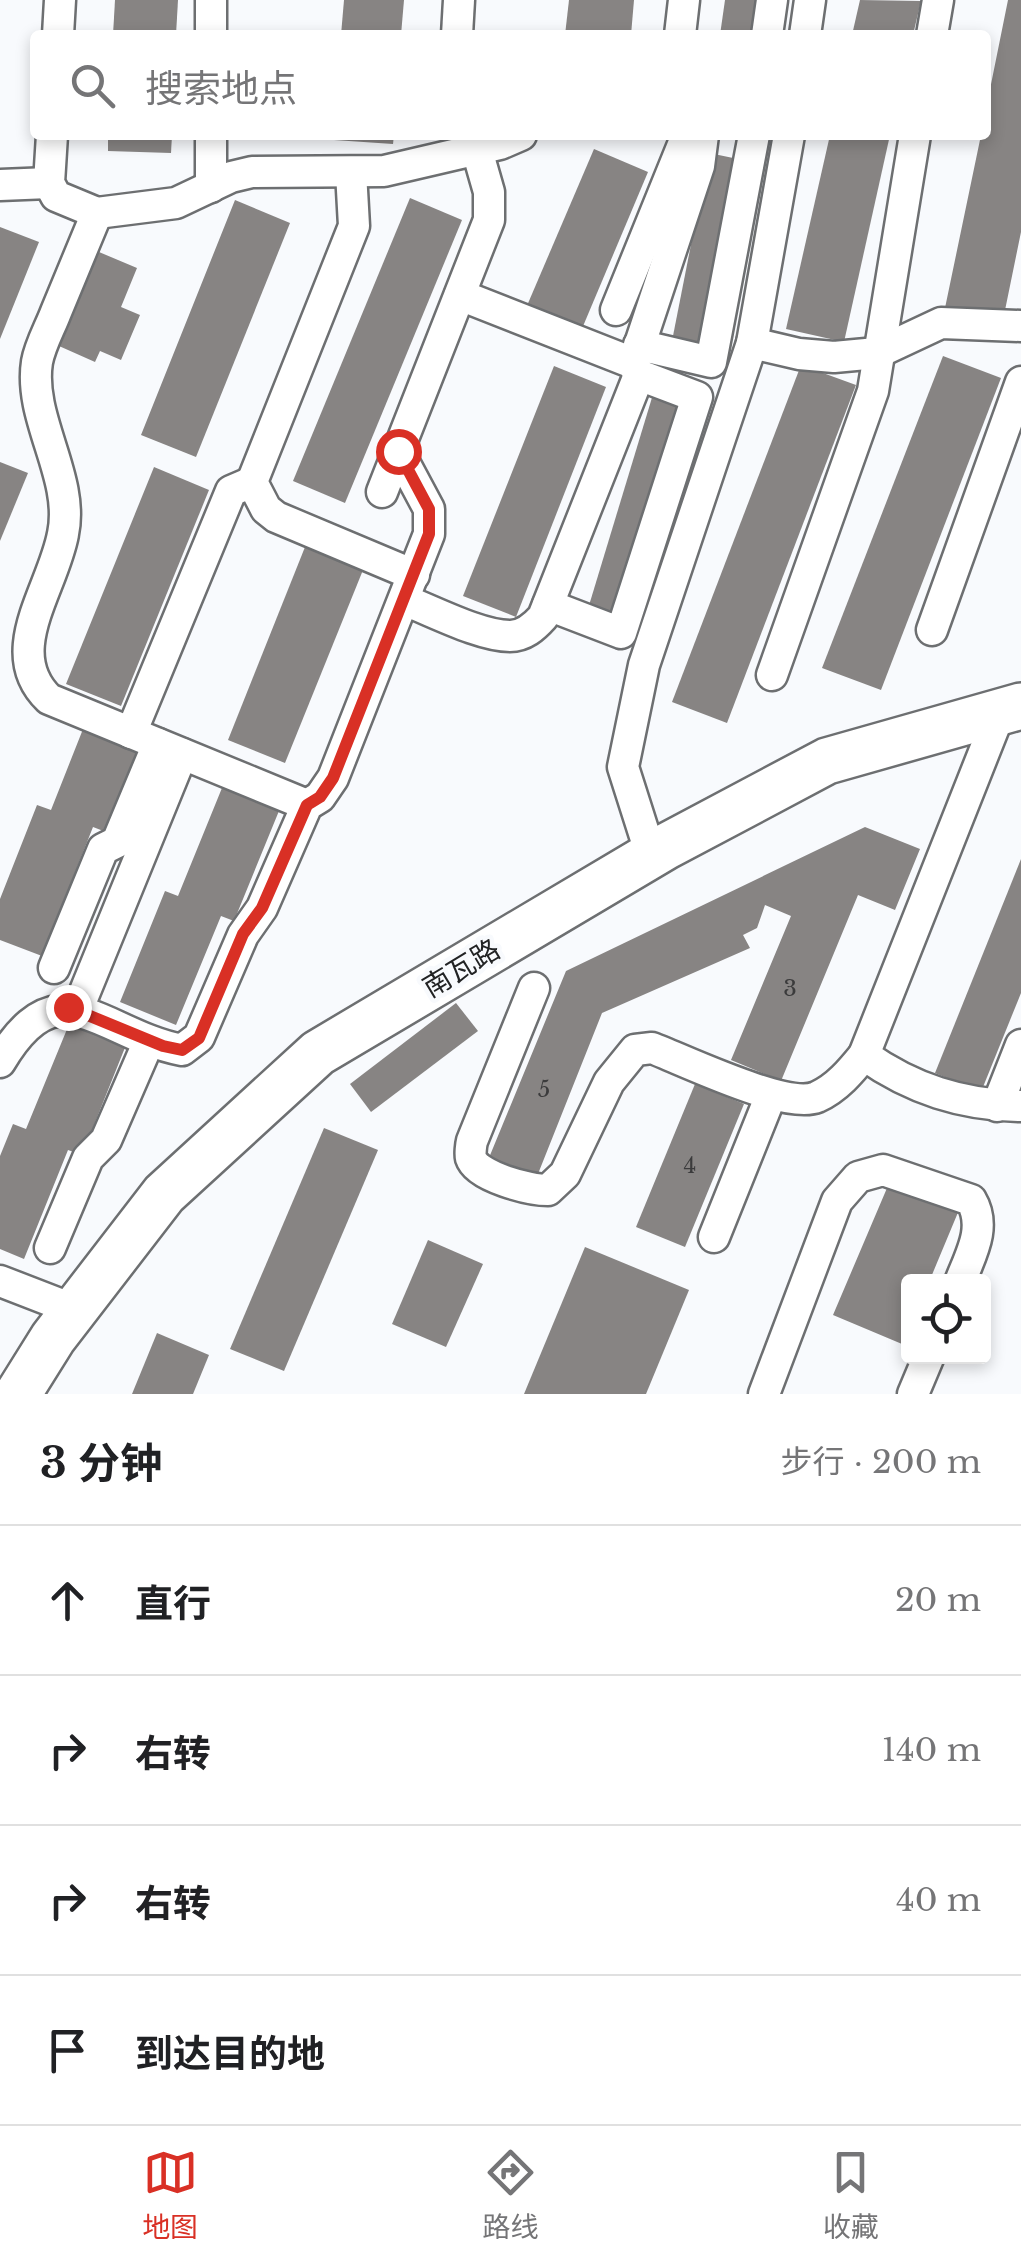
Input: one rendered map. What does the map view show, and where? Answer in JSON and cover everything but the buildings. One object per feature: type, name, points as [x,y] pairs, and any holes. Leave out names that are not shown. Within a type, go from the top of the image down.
[{"type":"street","points":[[58,30],[60,0]]},
{"type":"street","points":[[211,0],[211,30]]},
{"type":"street","points":[[457,30],[459,0]]},
{"type":"street","points":[[681,30],[684,0]]},
{"type":"street","points":[[768,30],[772,0]]},
{"type":"street","points":[[805,30],[810,0]]},
{"type":"street","points":[[933,30],[938,0]]},
{"type":"street","points":[[52,140],[48,183],[56,196],[97,213],[176,203],[252,172],[384,171],[495,140]]},
{"type":"street","points":[[212,140],[212,186]]},
{"type":"street","points":[[616,310],[685,140]]},
{"type":"street","points":[[252,482],[266,509],[276,517],[492,633],[513,636],[532,629],[548,605],[637,361],[699,166],[702,140]]},
{"type":"street","points":[[637,361],[712,362],[754,140]]},
{"type":"street","points":[[651,855],[623,767],[644,665],[752,344],[787,140]]},
{"type":"street","points":[[772,675],[872,391],[914,140]]},
{"type":"street","points":[[382,492],[489,220],[490,192],[459,147]]},
{"type":"street","points":[[76,1010],[231,492],[252,482],[354,226],[351,172]]},
{"type":"street","points":[[0,185],[48,183]]},
{"type":"street","points":[[97,213],[38,356],[38,392],[66,518],[56,556],[27,623],[22,657],[25,673],[49,699],[307,805]]},
{"type":"street","points":[[460,294],[637,361],[697,397],[622,632],[548,605]]},
{"type":"street","points":[[752,344],[834,358],[877,353],[942,322],[1021,326]]},
{"type":"street","points":[[932,630],[1021,382]]},
{"type":"street","points":[[0,1062],[30,1022],[50,1010],[68,1007],[182,1050],[199,1038],[243,934],[262,908],[307,805],[320,797],[333,778],[429,534],[429,509],[398,451]]},
{"type":"street","points":[[534,988],[472,1141],[470,1156],[477,1168],[526,1190],[548,1190],[565,1174],[609,1082],[635,1050],[652,1048],[770,1095],[814,1098],[842,1082],[864,1055],[1010,709]]},
{"type":"street","name":"南瓦路","points":[[18,1394],[75,1310],[164,1194],[318,1053],[651,855],[827,761],[1010,709]]},
{"type":"street","points":[[54,968],[103,849],[117,842],[157,743]]},
{"type":"street","points":[[50,1248],[88,1158],[106,1140],[149,1040]]},
{"type":"street","points":[[864,1055],[892,1075],[924,1090],[1009,1106],[1021,1046]]},
{"type":"street","points":[[714,1236],[770,1095]]},
{"type":"street","points":[[764,1394],[837,1201],[858,1177],[883,1170],[972,1200],[979,1213],[980,1229],[963,1274]]},
{"type":"street","points":[[0,1281],[75,1310]]},
{"type":"street","points":[[913,1394],[926,1364]]},
{"type":"route","points":[[68,1007],[163,1046],[182,1050],[199,1038],[243,934],[262,908],[307,805],[320,797],[333,778],[429,534],[429,509],[398,451]]}]
